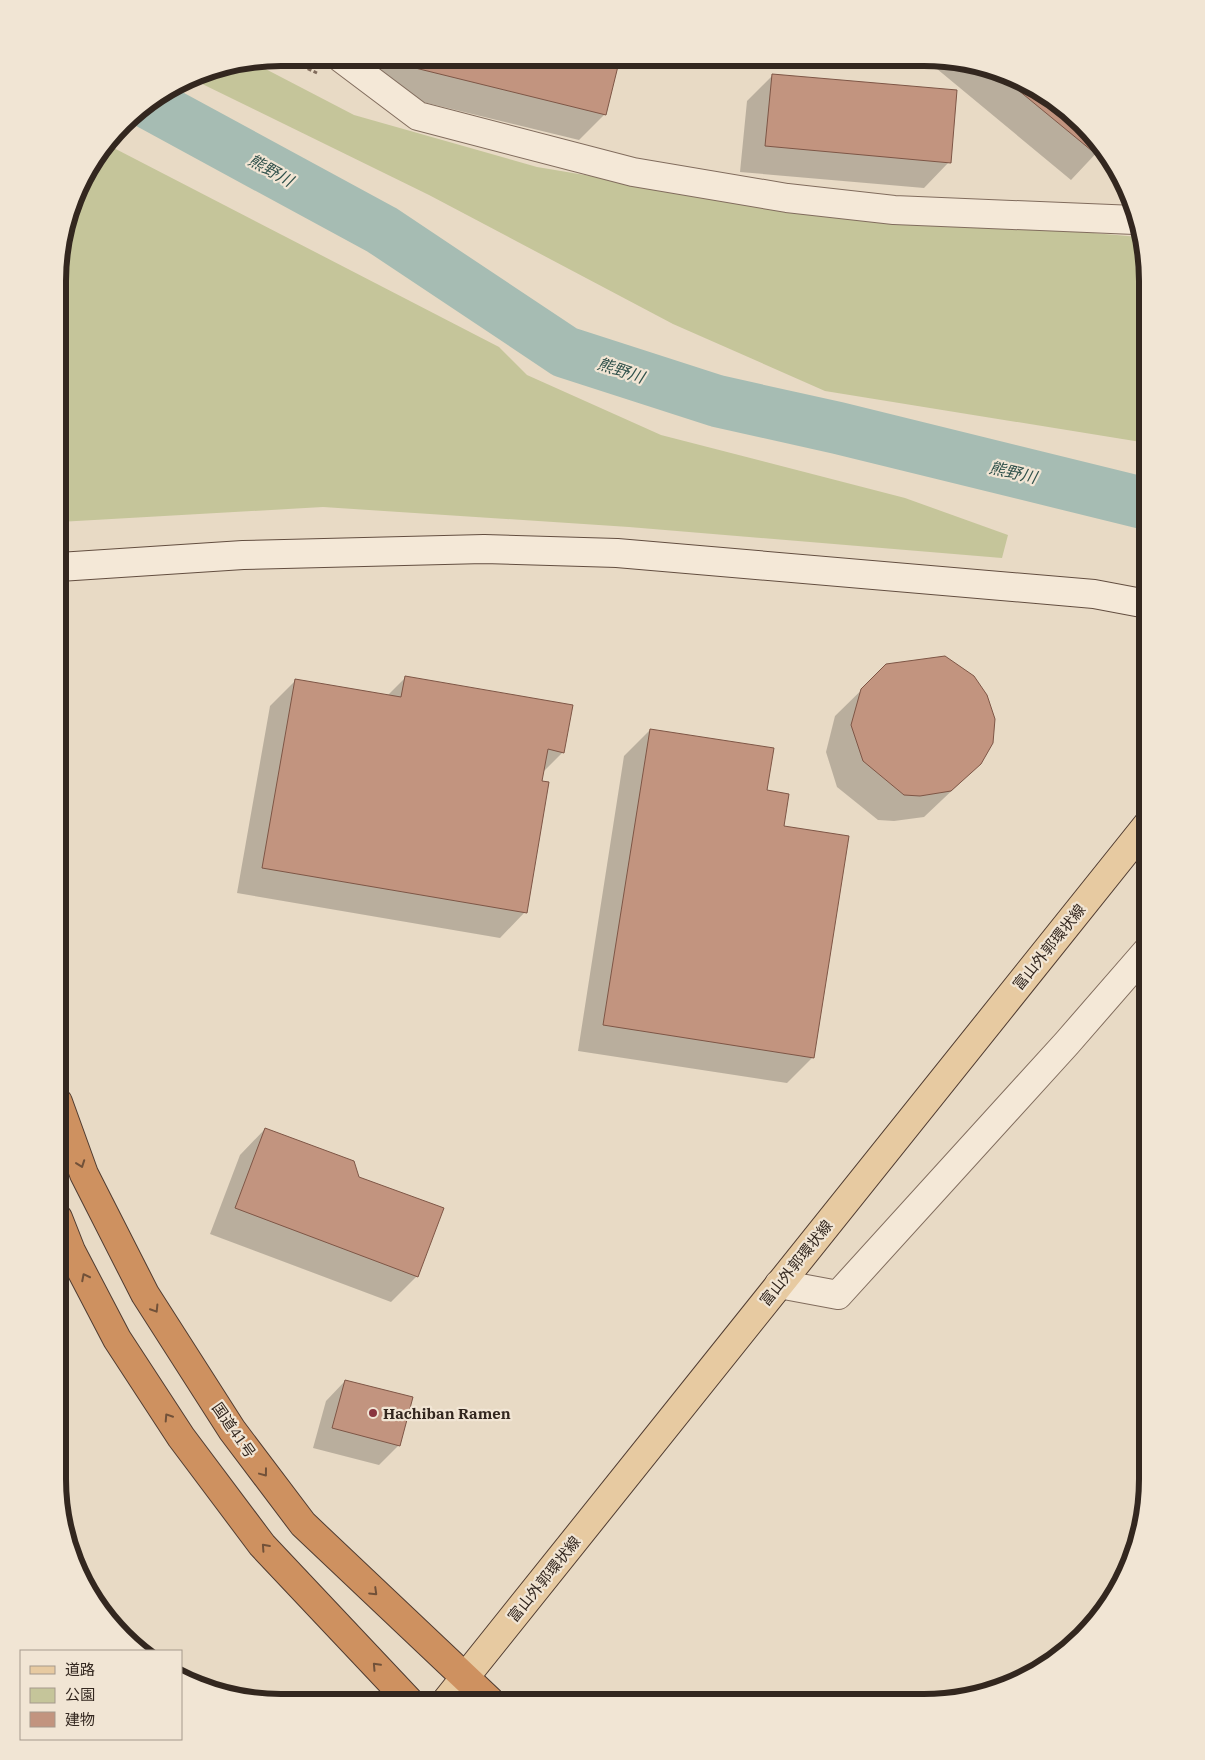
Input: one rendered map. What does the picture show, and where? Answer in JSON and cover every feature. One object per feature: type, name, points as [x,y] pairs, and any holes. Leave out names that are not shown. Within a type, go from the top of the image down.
[{"type":"highway","name":"国道41号","points":[[66,1124],[84,1174],[146,1294],[232,1430],[303,1524],[482,1694]]},
{"type":"highway","points":[[66,1251],[122,1347],[181,1437],[256,1537],[402,1694]]},
{"type":"main road","name":"富山外郭環状線","points":[[452,1694],[1139,835]]},
{"type":"street","points":[[351,66],[418,116],[633,172],[787,198],[894,210],[1129,220]]},
{"type":"street","points":[[66,567],[242,555],[484,549],[617,553],[1094,594],[1139,602]]},
{"type":"street","points":[[779,1284],[838,1295],[1067,1043],[1139,960]]},
{"type":"green space","points":[[262,67],[354,115],[537,167],[758,204],[1134,237],[1139,281],[1139,442],[825,391],[673,324],[429,195],[200,83],[239,70]]},
{"type":"green space","points":[[113,147],[499,347],[527,375],[661,435],[905,498],[1008,535],[1002,558],[629,527],[323,507],[66,522],[66,281],[68,253],[74,225],[88,186]]},
{"type":"building","points":[[407,66],[618,66],[606,115]]},
{"type":"building","points":[[772,74],[957,90],[951,163],[765,146]]},
{"type":"building","points":[[1013,86],[1032,95],[1066,119],[1086,139],[1097,155]]},
{"type":"building","points":[[945,656],[974,676],[987,695],[995,719],[993,743],[981,764],[951,791],[920,796],[904,795],[863,761],[851,725],[861,689],[886,664]]},
{"type":"building","points":[[405,676],[573,705],[564,753],[548,749],[542,781],[549,782],[527,913],[262,868],[295,679],[401,697]]},
{"type":"building","points":[[650,729],[774,748],[767,790],[789,794],[784,826],[849,836],[814,1058],[603,1025]]},
{"type":"building","points":[[265,1128],[354,1161],[359,1177],[444,1208],[418,1277],[235,1208]]},
{"type":"building","name":"Hachiban Ramen","points":[[345,1380],[413,1397],[400,1446],[332,1428]]},
{"type":"waterway","name":"熊野川","points":[[155,107],[382,230],[565,352],[717,401],[838,428],[1139,502]]},
{"type":"place","name":"Hachiban Ramen","points":[[373,1413]]}]
